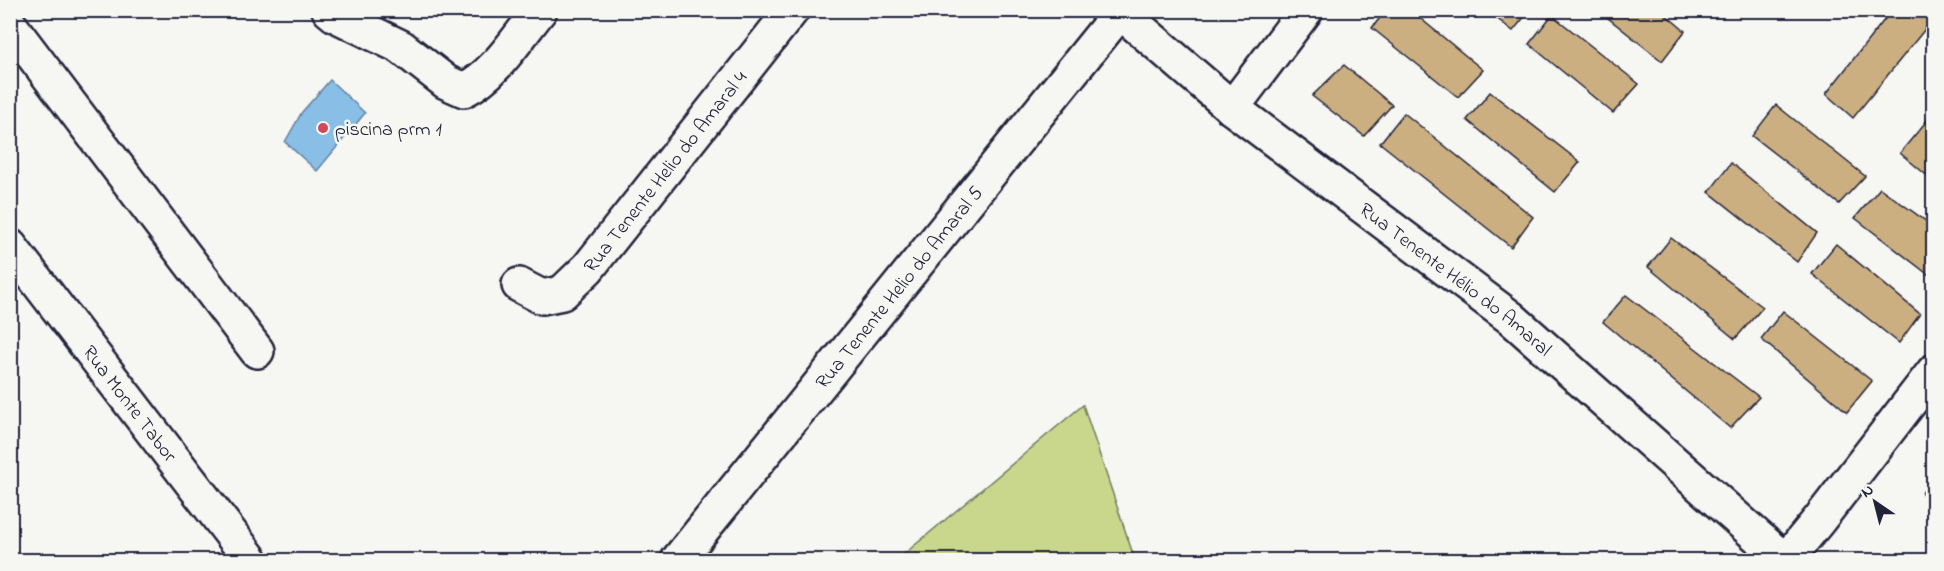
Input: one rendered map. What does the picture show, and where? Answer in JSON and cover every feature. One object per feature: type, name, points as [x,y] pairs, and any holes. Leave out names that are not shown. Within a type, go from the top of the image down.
[{"type":"street","points":[[329,10],[401,47],[446,82],[464,90],[478,83],[491,70],[540,10]]},
{"type":"street","name":"Rua Tenente Helio do Amaral 4","points":[[519,285],[542,297],[562,293],[588,268],[792,10]]},
{"type":"street","points":[[1232,108],[1306,10]]},
{"type":"street","name":"Rua Tenente Hélio do Amaral","points":[[1119,11],[1232,108],[1511,318],[1785,561]]},
{"type":"street","name":"Rua Tenente Helio do Amaral 5","points":[[678,561],[1119,11]]},
{"type":"street","points":[[10,25],[257,351]]},
{"type":"street","name":"Rua Monte Tabor","points":[[10,246],[251,561]]},
{"type":"street","points":[[1785,561],[1820,520],[1934,371]]},
{"type":"green space","points":[[1083,405],[1135,560],[897,560]]},
{"type":"water","name":"piscina prm 1","points":[[330,80],[365,113],[317,171],[285,142],[302,112]]},
{"type":"building","points":[[1386,10],[1410,10],[1483,70],[1458,97],[1372,28]]},
{"type":"building","points":[[1486,10],[1530,10],[1513,31]]},
{"type":"building","points":[[1598,10],[1660,10],[1685,31],[1662,61]]},
{"type":"building","points":[[1892,10],[1934,10],[1934,18],[1853,118],[1826,94]]},
{"type":"building","points":[[1552,15],[1639,84],[1613,113],[1529,44]]},
{"type":"building","points":[[1344,65],[1392,105],[1364,136],[1312,96]]},
{"type":"building","points":[[1490,92],[1580,162],[1555,192],[1467,120]]},
{"type":"building","points":[[1776,105],[1865,176],[1839,204],[1752,136]]},
{"type":"building","points":[[1934,112],[1934,174],[1930,178],[1900,153]]},
{"type":"building","points":[[1404,113],[1533,217],[1511,247],[1380,143]]},
{"type":"building","points":[[1731,163],[1817,233],[1797,262],[1709,192]]},
{"type":"building","points":[[1880,188],[1934,227],[1934,279],[1855,218]]},
{"type":"building","points":[[1671,238],[1763,307],[1735,339],[1648,267]]},
{"type":"building","points":[[1836,244],[1920,314],[1899,343],[1812,274]]},
{"type":"building","points":[[1626,295],[1759,397],[1730,428],[1603,322]]},
{"type":"building","points":[[1783,311],[1872,381],[1847,412],[1761,339]]},
{"type":"building","points":[[1934,478],[1934,501],[1922,493]]},
{"type":"place","name":"piscina prm 1","points":[[323,128]]}]
